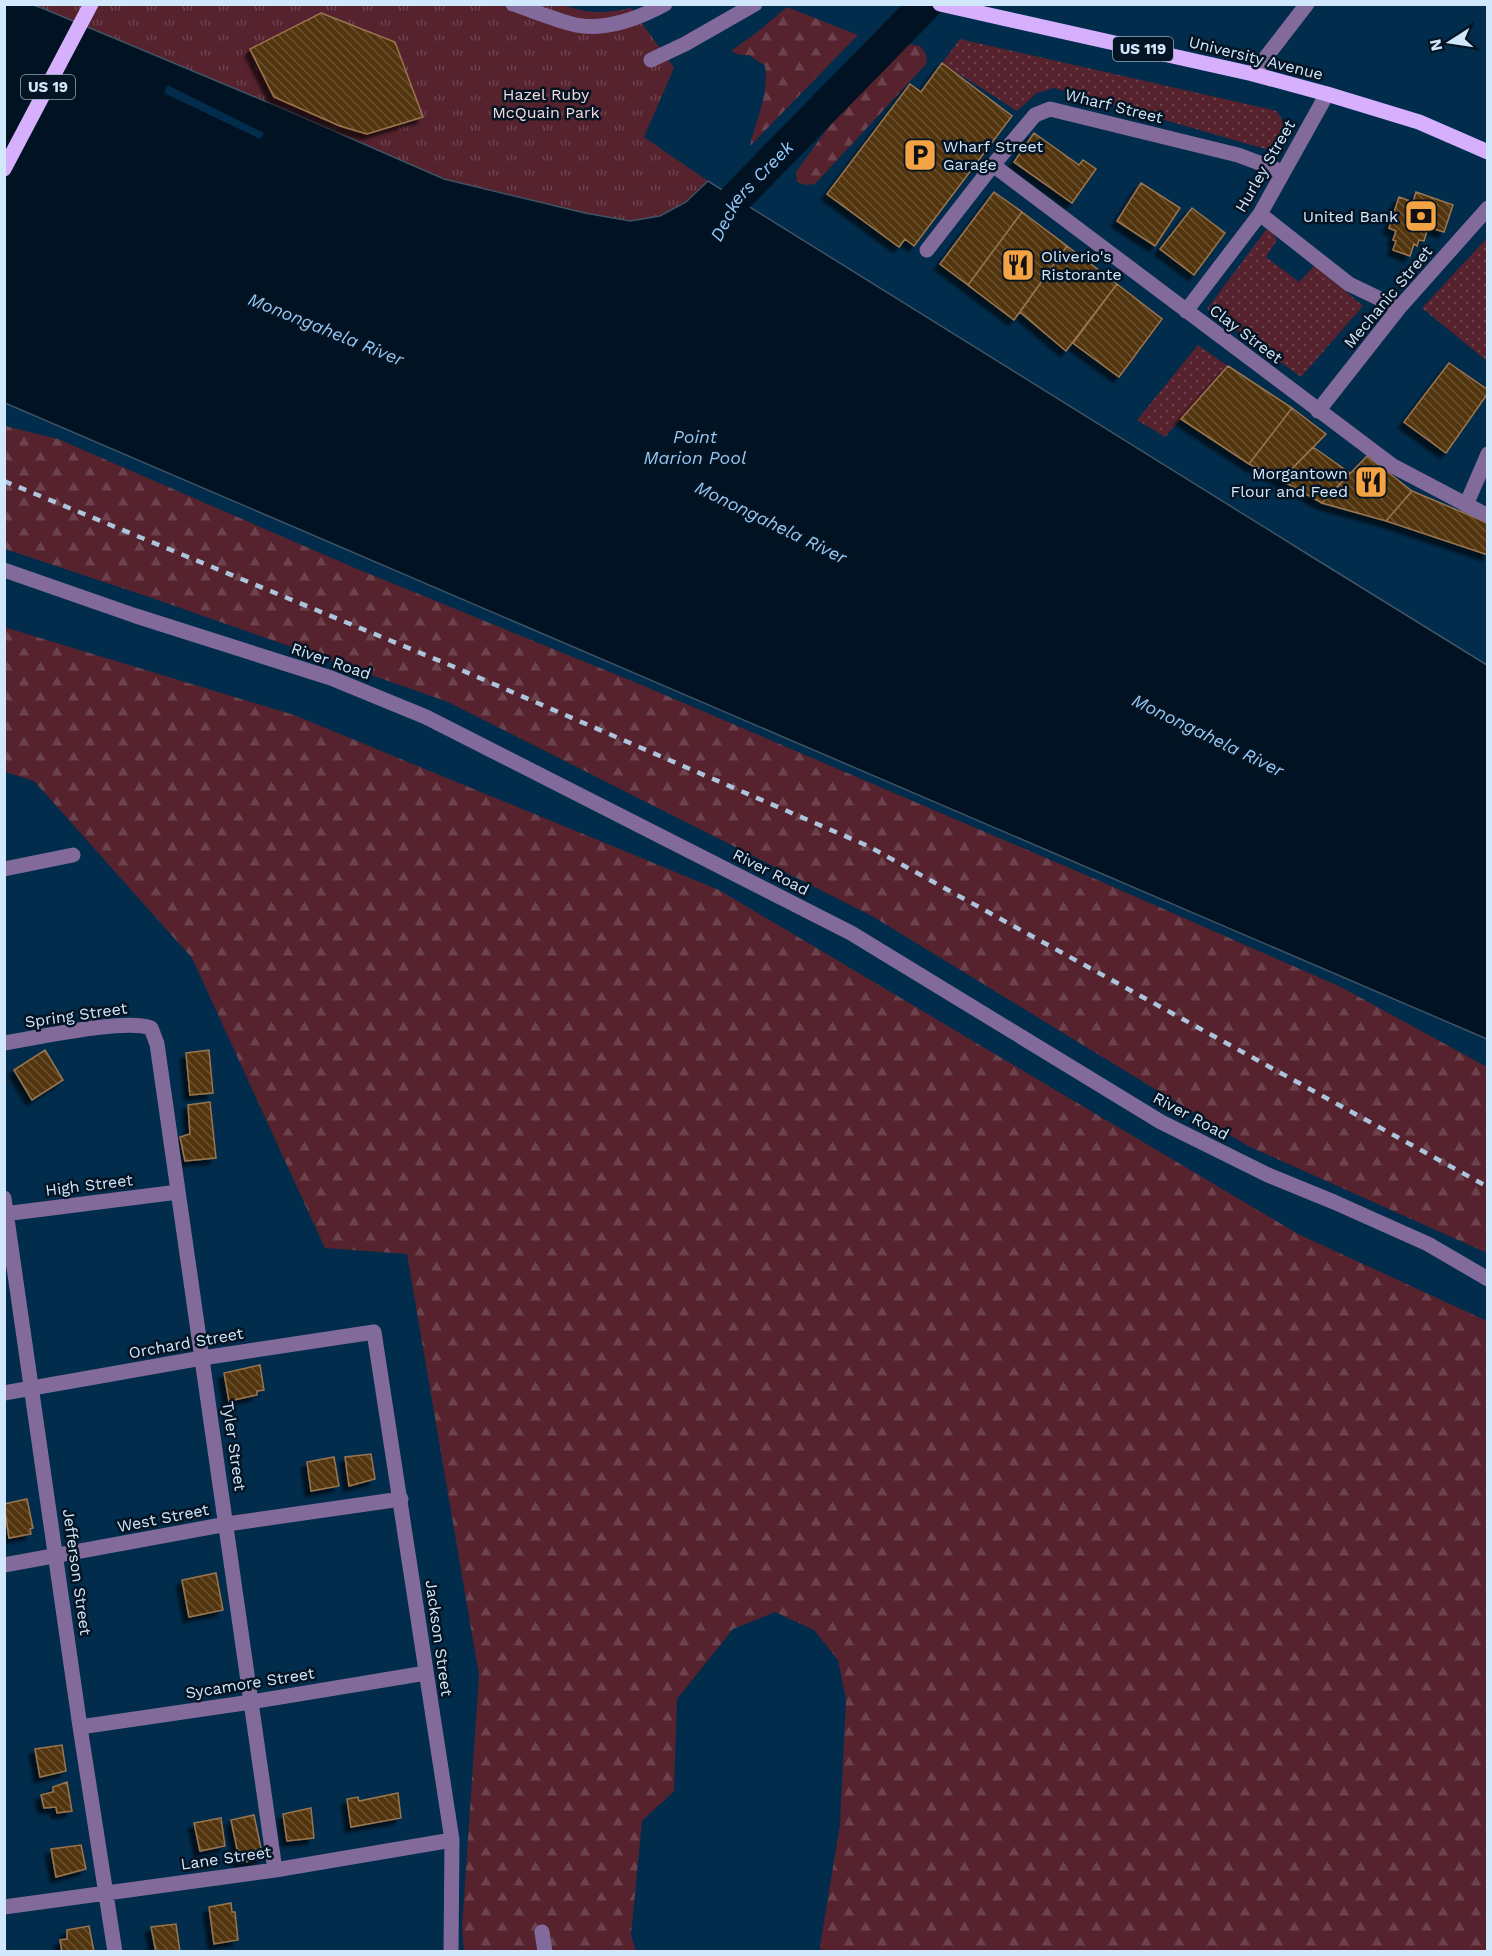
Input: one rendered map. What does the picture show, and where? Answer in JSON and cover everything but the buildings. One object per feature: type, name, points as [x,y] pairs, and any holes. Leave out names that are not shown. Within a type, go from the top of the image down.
[{"type":"main road","name":"US 19","points":[[4,169],[91,4]]},
{"type":"main road","name":"University Avenue","points":[[940,4],[1253,74],[1419,122],[1488,152]]},
{"type":"street","points":[[513,4],[576,25],[598,26],[621,22],[665,4]]},
{"type":"street","points":[[651,60],[685,44],[755,4]]},
{"type":"street","points":[[1253,74],[1307,4]]},
{"type":"street","name":"Hurley Street","points":[[1186,311],[1260,214],[1327,94]]},
{"type":"street","name":"Wharf Street","points":[[927,250],[1035,115],[1050,110],[1238,155],[1283,172]]},
{"type":"street","name":"Clay Street","points":[[993,165],[1393,466],[1488,516]]},
{"type":"street","name":"Mechanic Street","points":[[1318,411],[1399,308],[1488,208]]},
{"type":"street","points":[[1260,214],[1349,284],[1399,308]]},
{"type":"street","points":[[1466,505],[1488,454]]},
{"type":"street","name":"River Road","points":[[4,570],[136,616],[331,678],[426,717],[851,933],[1098,1085],[1170,1126],[1268,1175],[1428,1244],[1488,1279]]},
{"type":"street","points":[[4,868],[73,855]]},
{"type":"street","name":"Spring Street","points":[[4,1043],[113,1026],[142,1025],[151,1028]]},
{"type":"street","name":"Tyler Street","points":[[151,1028],[157,1044],[275,1870]]},
{"type":"street","name":"High Street","points":[[6,1214],[178,1192]]},
{"type":"street","name":"Jefferson Street","points":[[4,1198],[80,1727],[108,1894],[115,1952]]},
{"type":"street","name":"Orchard Street","points":[[4,1393],[202,1358],[374,1332]]},
{"type":"street","name":"Jackson Street","points":[[374,1332],[452,1840],[451,1952]]},
{"type":"street","name":"West Street","points":[[4,1565],[227,1524],[400,1499]]},
{"type":"street","name":"Sycamore Street","points":[[80,1727],[426,1673]]},
{"type":"street","name":"Lane Street","points":[[4,1907],[275,1870],[452,1840]]},
{"type":"street","points":[[542,1932],[545,1952]]},
{"type":"green space","name":"Hazel Ruby McQuain Park","points":[[560,4],[595,12],[631,8],[674,68],[644,137],[708,181],[686,202],[660,216],[630,221],[585,213],[444,179],[279,107],[34,5]]},
{"type":"green space","points":[[787,7],[858,35],[750,146],[764,97],[765,66],[749,55],[740,55],[731,51]]},
{"type":"green space","points":[[960,39],[1277,111],[1288,130],[1278,145],[1265,149],[1054,88],[1037,93],[1017,111],[942,63]]},
{"type":"green space","points":[[901,45],[920,46],[926,54],[927,63],[815,184],[806,185],[797,182],[796,172],[845,104],[886,58]]},
{"type":"green space","points":[[1268,227],[1277,240],[1266,257],[1299,282],[1315,265],[1363,306],[1301,377],[1207,309]]},
{"type":"green space","points":[[1487,238],[1487,361],[1422,308]]},
{"type":"green space","points":[[1198,345],[1228,366],[1165,437],[1137,420]]},
{"type":"green space","points":[[5,426],[58,439],[355,568],[637,683],[1100,881],[1341,987],[1487,1067],[1487,1253],[1248,1146],[872,916],[448,702],[5,549]]},
{"type":"green space","points":[[4,627],[294,715],[719,890],[1298,1234],[1487,1321],[1487,1951],[821,1951],[840,1825],[846,1699],[838,1660],[814,1630],[775,1612],[733,1629],[677,1699],[674,1791],[642,1821],[631,1935],[636,1951],[464,1951],[462,1928],[479,1675],[407,1254],[325,1248],[192,958],[34,781],[5,772]]},
{"type":"water","name":"Point Marion Pool","points":[[5,5],[33,5],[42,8],[444,179],[585,213],[630,221],[660,216],[686,202],[708,181],[1487,665],[1487,1039],[5,403]]},
{"type":"pier","points":[[167,85],[264,133],[260,139],[164,93]]},
{"type":"waterway","name":"Deckers Creek","points":[[715,238],[736,198],[926,4]]},
{"type":"railway","points":[[4,481],[452,666],[868,846],[1488,1187]]},
{"type":"place","name":"Wharf Street Garage","points":[[920,155]]},
{"type":"place","name":"United Bank","points":[[1421,216]]},
{"type":"place","name":"Oliverio's Ristorante","points":[[1018,265]]},
{"type":"place","name":"Morgantown Flour and Feed","points":[[1371,482]]},
{"type":"water label","name":"Monongahela River","points":[[326,329]]},
{"type":"water label","name":"Monongahela River","points":[[771,522]]},
{"type":"water label","name":"Monongahela River","points":[[1208,735]]}]
